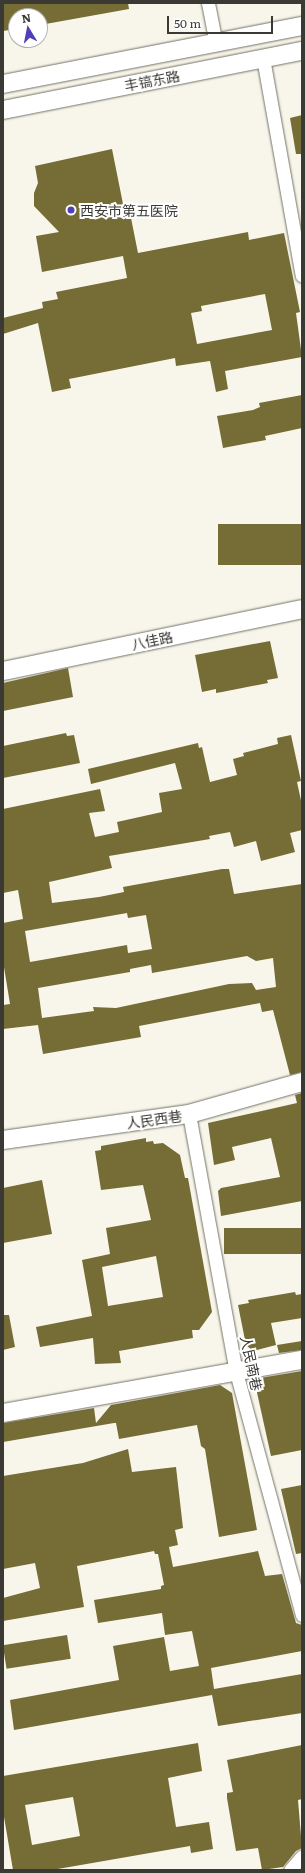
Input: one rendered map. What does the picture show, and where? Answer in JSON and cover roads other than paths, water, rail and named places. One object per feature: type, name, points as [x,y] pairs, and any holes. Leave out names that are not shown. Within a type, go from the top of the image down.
[{"type":"street","points":[[208,3],[216,44]]},
{"type":"street","name":"丰镐东路","points":[[3,84],[216,44],[302,26]]},
{"type":"street","name":"丰镐东路","points":[[3,110],[302,51]]},
{"type":"street","points":[[264,58],[302,276]]},
{"type":"street","name":"八佳路","points":[[3,671],[302,609]]},
{"type":"street","name":"人民西巷","points":[[3,1140],[189,1114],[302,1082]]},
{"type":"street","name":"人民南巷","points":[[189,1114],[236,1372],[302,1615]]},
{"type":"street","points":[[3,1413],[302,1360]]},
{"type":"street","points":[[290,1870],[302,1856]]},
{"type":"place","name":"西安市第五医院","points":[[71,210]]}]
